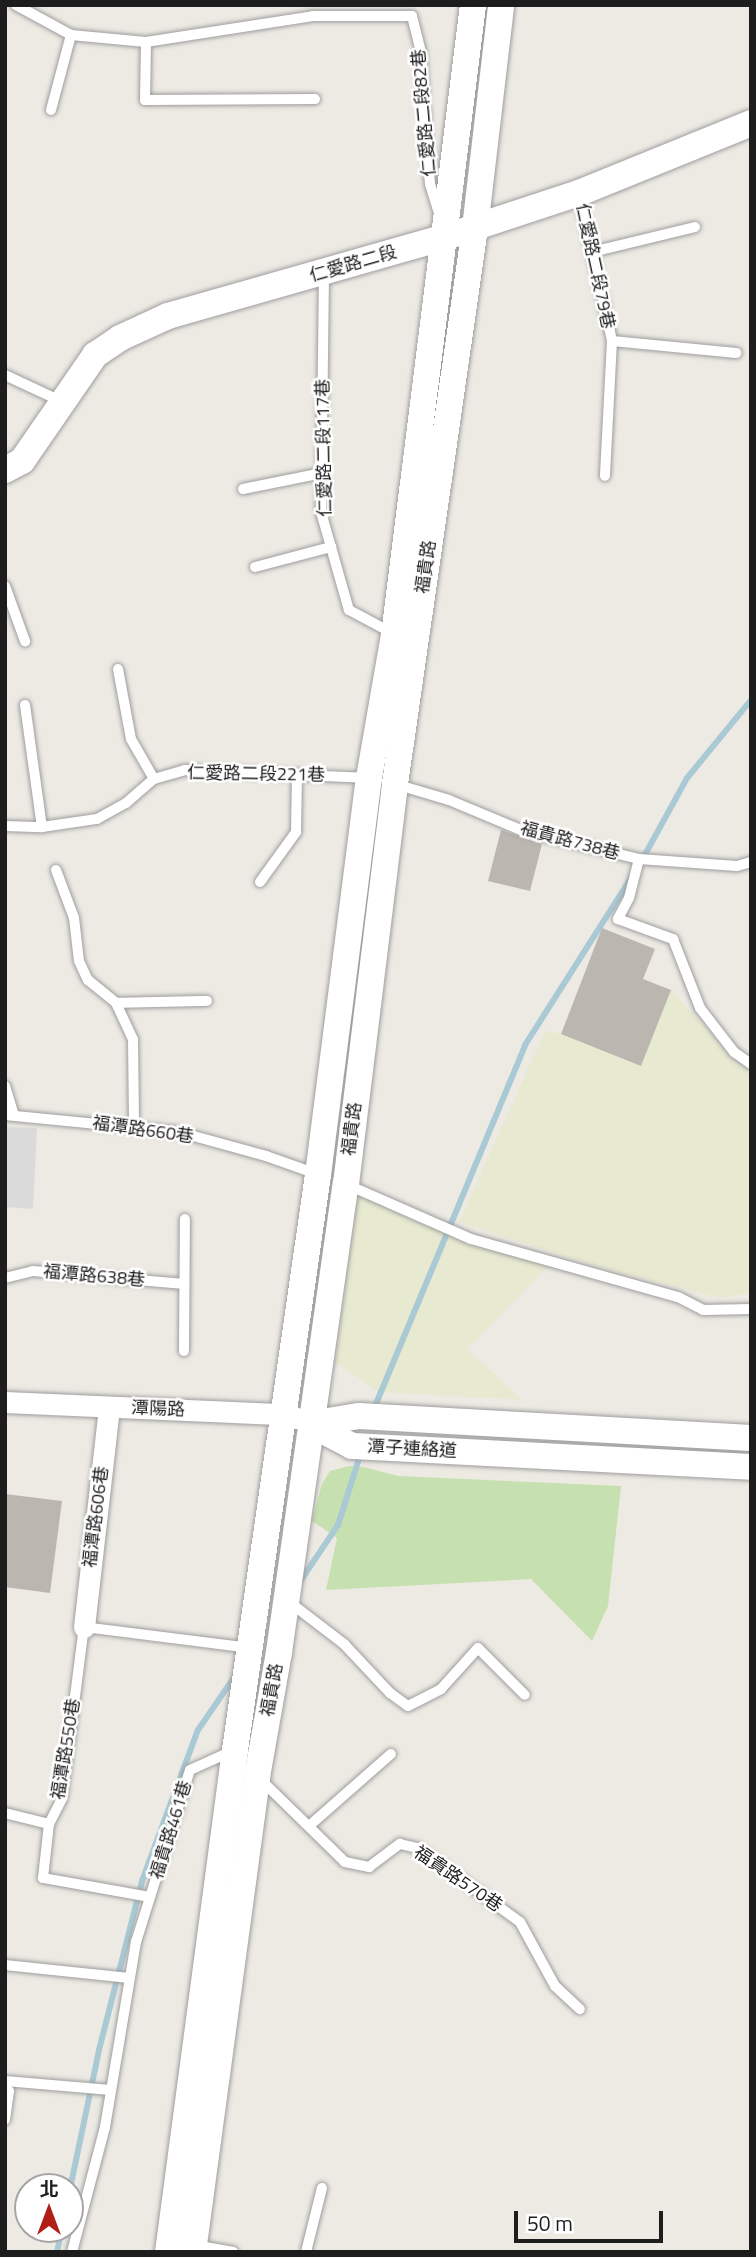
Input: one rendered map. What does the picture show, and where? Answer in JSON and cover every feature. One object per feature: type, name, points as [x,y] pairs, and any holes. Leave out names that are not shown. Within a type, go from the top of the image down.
[{"type":"street","name":"福貴路","points":[[168,2252],[235,1750],[318,1175],[369,778],[394,635],[473,5]]},
{"type":"street","name":"福貴路","points":[[194,2248],[257,1777],[279,1652],[284,1599],[346,1184],[395,784],[475,228],[501,5]]},
{"type":"street","name":"仁愛路二段","points":[[5,470],[22,461],[95,355],[120,338],[168,316],[445,237],[579,193],[751,123]]},
{"type":"street","name":"潭陽路","points":[[5,1402],[284,1414],[310,1424]]},
{"type":"street","name":"福潭路606巷","points":[[83,1627],[109,1407]]},
{"type":"street","name":"潭子連絡道","points":[[310,1424],[359,1416],[751,1438]]},
{"type":"street","name":"潭子連絡道","points":[[310,1424],[352,1446],[751,1467]]},
{"type":"lane","name":"仁愛路二段82巷","points":[[16,5],[71,35],[146,41],[336,11],[412,16],[421,53],[430,184],[445,237]]},
{"type":"lane","points":[[51,110],[71,35]]},
{"type":"lane","points":[[146,41],[145,100],[315,99]]},
{"type":"lane","name":"仁愛路二段79巷","points":[[579,193],[611,341],[736,353]]},
{"type":"lane","points":[[592,252],[695,227]]},
{"type":"lane","name":"仁愛路二段117巷","points":[[324,273],[321,512],[349,610],[394,635]]},
{"type":"lane","points":[[605,476],[611,341]]},
{"type":"lane","points":[[5,375],[64,402]]},
{"type":"lane","points":[[243,489],[322,473]]},
{"type":"lane","points":[[255,567],[331,547]]},
{"type":"lane","points":[[5,587],[25,640]]},
{"type":"lane","points":[[118,669],[131,739],[154,779]]},
{"type":"lane","points":[[25,705],[42,827]]},
{"type":"lane","name":"仁愛路二段221巷","points":[[5,826],[42,827],[97,819],[126,803],[154,779],[185,770],[369,778],[395,784]]},
{"type":"lane","points":[[260,882],[296,832],[297,774]]},
{"type":"lane","name":"福貴路738巷","points":[[395,784],[449,800],[523,831],[639,859],[737,866],[751,862]]},
{"type":"lane","points":[[639,859],[629,898],[618,919],[673,939],[700,1008],[734,1052],[751,1064]]},
{"type":"lane","points":[[55,870],[74,918],[79,961],[88,980],[116,1003],[133,1039],[134,1127]]},
{"type":"lane","points":[[116,1003],[207,1002]]},
{"type":"lane","points":[[5,1086],[10,1115]]},
{"type":"lane","name":"福潭路660巷","points":[[10,1115],[179,1132],[266,1156],[318,1175]]},
{"type":"lane","points":[[346,1184],[471,1239],[678,1297],[703,1310],[751,1309]]},
{"type":"lane","points":[[184,1351],[185,1219]]},
{"type":"lane","name":"福潭路638巷","points":[[5,1278],[33,1271],[184,1284]]},
{"type":"lane","points":[[284,1599],[344,1644],[390,1693],[408,1706],[441,1689],[478,1648],[525,1695]]},
{"type":"lane","points":[[83,1627],[250,1648]]},
{"type":"lane","name":"福潭路550巷","points":[[5,1813],[50,1825],[62,1798],[83,1627]]},
{"type":"lane","name":"福貴路570巷","points":[[235,1750],[257,1777],[345,1862],[369,1867],[400,1844],[418,1848],[520,1922],[555,1986],[580,2009]]},
{"type":"lane","name":"福貴路461巷","points":[[72,2252],[105,2127],[129,1978],[150,1897],[190,1770],[235,1750]]},
{"type":"lane","points":[[309,1826],[391,1754]]},
{"type":"lane","points":[[50,1825],[43,1878],[150,1897]]},
{"type":"lane","points":[[5,1965],[129,1978]]},
{"type":"lane","points":[[5,2081],[111,2090]]},
{"type":"lane","points":[[5,2088],[9,2091],[5,2120]]},
{"type":"lane","points":[[306,2252],[322,2188]]},
{"type":"lane","points":[[194,2248],[233,2252]]},
{"type":"shaded area","points":[[5,1127],[37,1128],[33,1209],[5,1207]]},
{"type":"green space","points":[[671,990],[734,1058],[751,1069],[751,1293],[720,1298],[597,1267],[459,1222],[545,1031],[561,1034],[641,1065]]},
{"type":"green space","points":[[356,1188],[397,1208],[553,1262],[467,1349],[522,1400],[379,1392],[335,1362]]},
{"type":"green space","points":[[349,1466],[398,1476],[621,1486],[608,1606],[592,1641],[531,1579],[326,1590],[337,1538],[312,1521],[322,1484],[330,1471]]},
{"type":"building","points":[[501,830],[542,844],[530,891],[488,881]]},
{"type":"building","points":[[602,928],[655,949],[643,979],[671,990],[641,1066],[561,1034]]},
{"type":"building","points":[[5,1494],[62,1501],[50,1593],[5,1587]]},
{"type":"waterway","points":[[642,860],[687,778],[751,700]]},
{"type":"waterway","points":[[373,1411],[525,1045],[631,878]]},
{"type":"waterway","points":[[299,1583],[338,1525],[361,1452]]},
{"type":"waterway","points":[[73,2173],[99,2050],[142,1881],[198,1730],[235,1676]]},
{"type":"waterway","points":[[57,2252],[59,2243]]}]
